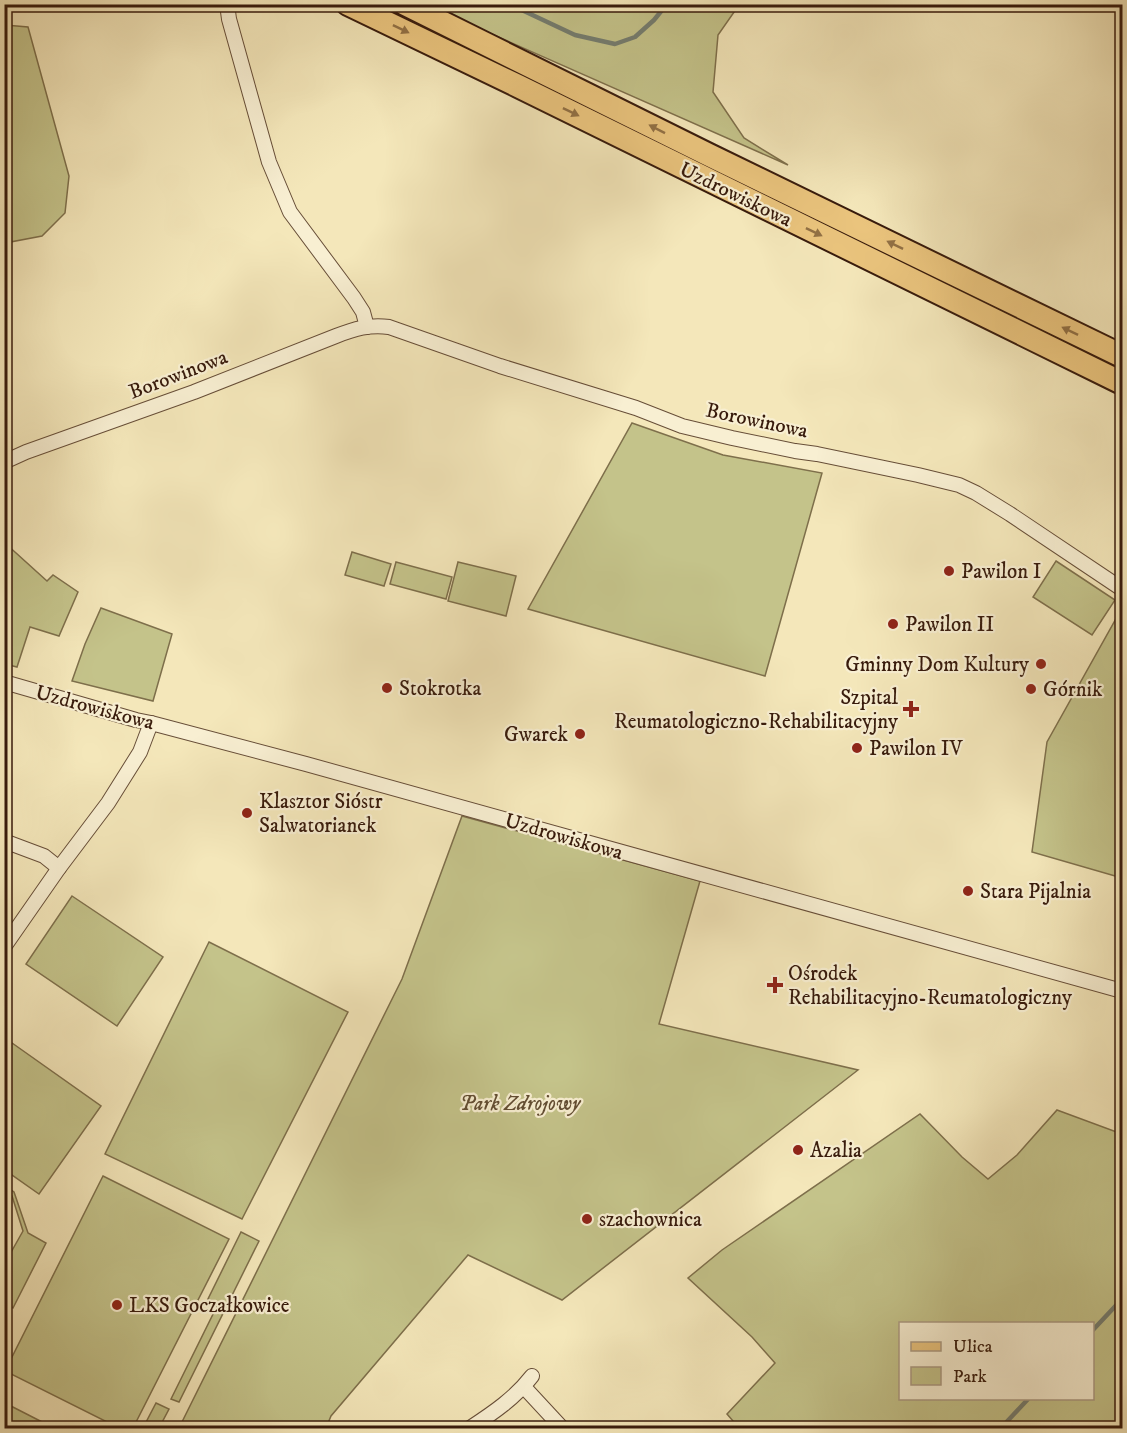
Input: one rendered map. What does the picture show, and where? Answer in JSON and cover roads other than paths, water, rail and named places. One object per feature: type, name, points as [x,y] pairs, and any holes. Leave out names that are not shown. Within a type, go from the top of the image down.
[{"type":"main road","name":"Uzdrowiskowa","points":[[348,4],[1122,383]]},
{"type":"main road","name":"Uzdrowiskowa","points":[[405,4],[1122,356]]},
{"type":"street","points":[[227,4],[229,19],[269,162],[290,212],[354,298],[363,312],[367,327]]},
{"type":"street","name":"Borowinowa","points":[[4,462],[194,392],[354,329],[389,327],[500,366],[636,408],[682,426],[960,485],[1010,514],[1122,589]]},
{"type":"street","name":"Uzdrowiskowa","points":[[4,682],[1122,991]]},
{"type":"street","points":[[4,947],[108,802],[140,752],[151,723]]},
{"type":"street","points":[[4,841],[44,856],[59,868]]},
{"type":"street","points":[[470,1428],[502,1407],[528,1381],[562,1428]]},
{"type":"waterway","points":[[509,4],[575,35],[615,44],[635,37],[654,20],[667,4]]},
{"type":"waterway","points":[[1094,1329],[1122,1299]]},
{"type":"waterway","points":[[1001,1428],[1027,1400]]},
{"type":"place","name":"Pawilon I","points":[[949,571]]},
{"type":"place","name":"Pawilon II","points":[[893,624]]},
{"type":"place","name":"Gminny Dom Kultury","points":[[1041,664]]},
{"type":"place","name":"Stokrotka","points":[[387,688]]},
{"type":"place","name":"Górnik","points":[[1031,689]]},
{"type":"place","name":"Szpital Reumatologiczno-Rehabilitacyjny","points":[[911,709]]},
{"type":"place","name":"Gwarek","points":[[580,734]]},
{"type":"place","name":"Pawilon IV","points":[[857,748]]},
{"type":"place","name":"Klasztor Sióstr Salwatorianek","points":[[247,813]]},
{"type":"place","name":"Stara Pijalnia","points":[[968,891]]},
{"type":"place","name":"Ośrodek Rehabilitacyjno-Reumatologiczny","points":[[775,985]]},
{"type":"place","name":"Azalia","points":[[798,1150]]},
{"type":"place","name":"szachownica","points":[[587,1219]]},
{"type":"place","name":"LKS Goczałkowice","points":[[117,1305]]},
{"type":"park label","name":"Park Zdrojowy","points":[[520,1103]]}]
